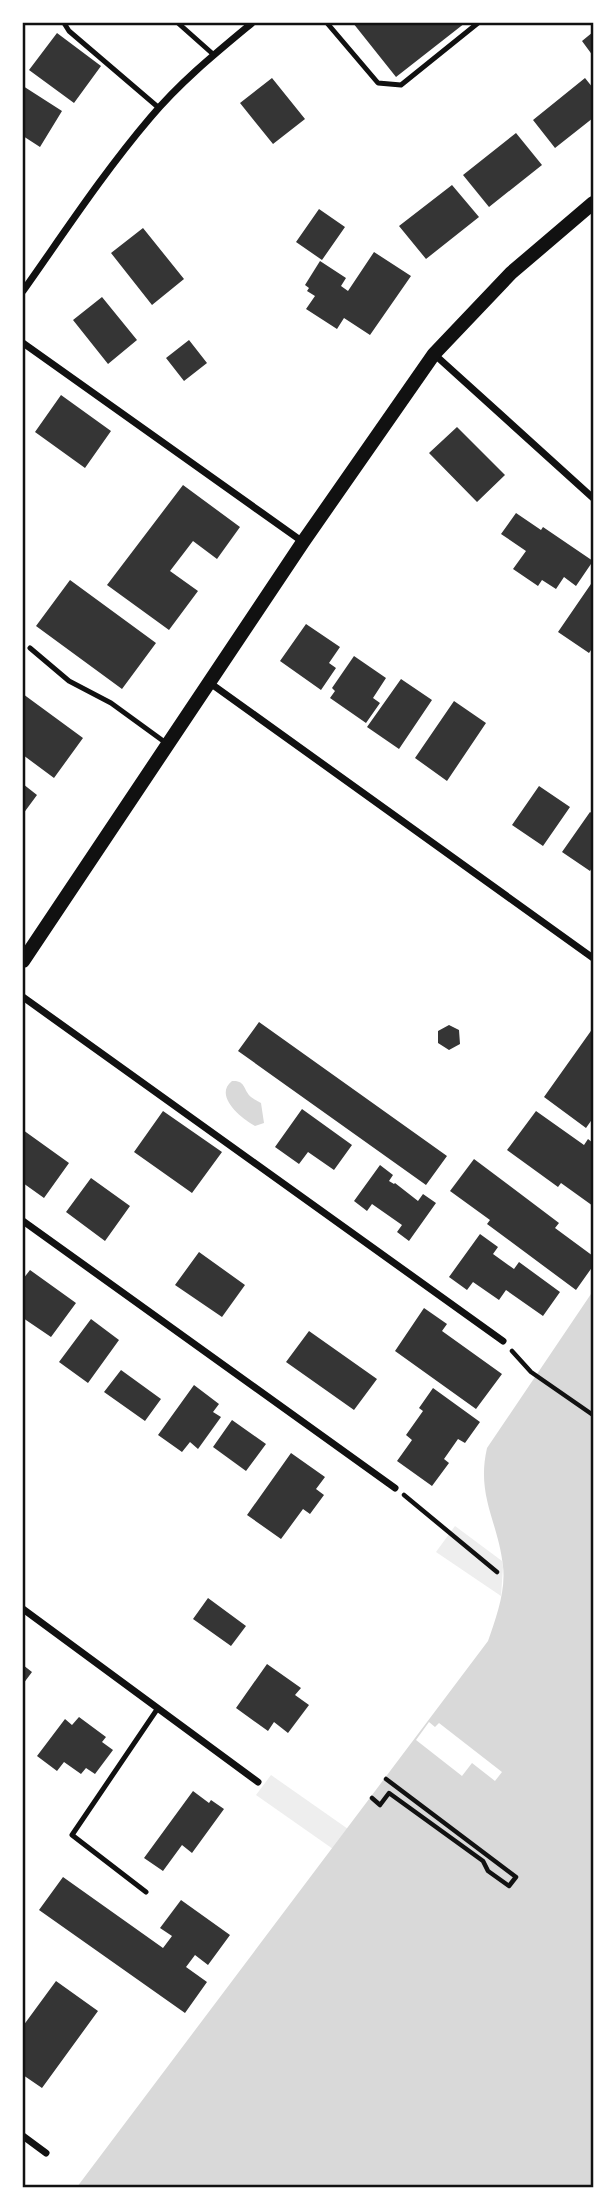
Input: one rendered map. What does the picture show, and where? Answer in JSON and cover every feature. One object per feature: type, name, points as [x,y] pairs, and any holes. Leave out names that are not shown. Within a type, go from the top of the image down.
[{"type":"main road","points":[[23,961],[303,542],[434,354],[511,273],[593,203]]},
{"type":"street","points":[[23,291],[116,161],[159,108],[252,23]]},
{"type":"street","points":[[23,343],[303,542]]},
{"type":"street","points":[[434,354],[592,494]]},
{"type":"street","points":[[209,683],[593,958]]},
{"type":"street","points":[[23,997],[503,1341]]},
{"type":"street","points":[[23,1222],[395,1488]]},
{"type":"street","points":[[23,1609],[258,1782]]},
{"type":"street","points":[[23,2136],[46,2153]]},
{"type":"lane","points":[[64,23],[69,31],[159,108]]},
{"type":"lane","points":[[178,23],[214,55]]},
{"type":"lane","points":[[327,23],[378,83],[401,85],[478,23]]},
{"type":"lane","points":[[30,648],[69,681],[111,703],[168,745]]},
{"type":"lane","points":[[146,1892],[72,1835],[158,1708]]},
{"type":"path","points":[[503,1341],[531,1372],[593,1415]]},
{"type":"path","points":[[395,1488],[497,1572]]},
{"type":"path","points":[[372,1798],[380,1805],[389,1793],[483,1861],[488,1871],[509,1886],[516,1877],[386,1779]]},
{"type":"shaded area","points":[[232,1081],[242,1084],[251,1097],[261,1103],[264,1123],[255,1126],[232,1106],[226,1093]]},
{"type":"shaded area","points":[[593,1291],[593,2187],[77,2187],[488,1641],[500,1604],[504,1575],[486,1495],[484,1465],[487,1448]]},
{"type":"shaded area","points":[[455,1526],[502,1561],[501,1596],[436,1552]]},
{"type":"shaded area","points":[[271,1775],[348,1829],[333,1849],[256,1795]]},
{"type":"pier","points":[[429,1722],[435,1727],[439,1723],[502,1772],[495,1781],[472,1763],[462,1776],[416,1740]]},
{"type":"building","points":[[353,23],[465,23],[396,77]]},
{"type":"building","points":[[593,32],[593,56],[582,41]]},
{"type":"building","points":[[57,33],[101,66],[74,103],[29,70]]},
{"type":"building","points":[[272,78],[305,119],[273,144],[240,103]]},
{"type":"building","points":[[585,78],[593,88],[593,118],[555,148],[533,120]]},
{"type":"building","points":[[23,86],[62,111],[40,147],[23,136]]},
{"type":"building","points":[[516,133],[542,165],[489,207],[463,175]]},
{"type":"building","points":[[452,185],[479,217],[426,259],[399,226]]},
{"type":"building","points":[[319,209],[345,227],[322,260],[296,242]]},
{"type":"building","points":[[143,228],[184,279],[152,305],[111,253]]},
{"type":"building","points":[[374,252],[411,276],[370,335],[344,318],[337,329],[306,309],[315,296],[307,291],[309,288],[305,285],[320,261],[346,278],[341,286],[348,291]]},
{"type":"building","points":[[102,297],[137,340],[108,364],[73,320]]},
{"type":"building","points":[[189,340],[207,363],[184,381],[166,358]]},
{"type":"building","points":[[61,395],[111,431],[85,468],[35,432]]},
{"type":"building","points":[[457,427],[505,475],[477,502],[429,453]]},
{"type":"building","points":[[183,485],[240,527],[217,559],[193,541],[170,571],[198,591],[169,630],[107,585]]},
{"type":"building","points":[[516,513],[541,530],[543,527],[593,561],[576,586],[564,577],[556,589],[542,580],[538,586],[513,569],[526,551],[501,534]]},
{"type":"building","points":[[70,580],[156,643],[122,689],[36,626]]},
{"type":"building","points":[[593,581],[593,647],[589,653],[558,632]]},
{"type":"building","points":[[306,624],[340,647],[329,663],[336,668],[321,690],[280,661]]},
{"type":"building","points":[[354,656],[386,678],[373,698],[380,703],[366,723],[330,698],[335,691],[332,688]]},
{"type":"building","points":[[401,679],[432,700],[399,749],[367,727]]},
{"type":"building","points":[[23,694],[83,738],[54,778],[23,755]]},
{"type":"building","points":[[454,701],[486,723],[447,781],[415,758]]},
{"type":"building","points":[[23,784],[37,795],[23,814]]},
{"type":"building","points":[[539,786],[570,807],[543,846],[512,825]]},
{"type":"building","points":[[590,812],[593,814],[593,866],[590,871],[562,852]]},
{"type":"building","points":[[259,1022],[447,1156],[426,1185],[238,1051]]},
{"type":"building","points":[[449,1025],[459,1030],[460,1044],[449,1050],[438,1043],[438,1031]]},
{"type":"building","points":[[593,1028],[593,1118],[586,1128],[544,1097]]},
{"type":"building","points":[[302,1109],[352,1145],[334,1170],[308,1152],[299,1164],[275,1147]]},
{"type":"building","points":[[163,1111],[222,1152],[192,1193],[134,1152]]},
{"type":"building","points":[[536,1111],[584,1145],[588,1139],[593,1143],[593,1206],[561,1183],[558,1187],[507,1150]]},
{"type":"building","points":[[23,1130],[69,1163],[44,1198],[23,1183]]},
{"type":"building","points":[[474,1159],[559,1223],[555,1228],[593,1256],[593,1266],[576,1290],[487,1224],[490,1220],[450,1191]]},
{"type":"building","points":[[380,1165],[393,1175],[389,1181],[418,1201],[423,1194],[436,1203],[409,1241],[397,1232],[402,1225],[372,1204],[367,1211],[354,1201]]},
{"type":"building","points":[[91,1178],[130,1206],[105,1241],[66,1212]]},
{"type":"building","points":[[480,1234],[498,1247],[493,1254],[514,1269],[519,1262],[560,1292],[543,1316],[506,1290],[499,1300],[473,1282],[467,1290],[449,1277]]},
{"type":"building","points":[[199,1252],[245,1285],[222,1317],[175,1285]]},
{"type":"building","points":[[30,1270],[76,1303],[51,1337],[23,1318],[23,1279]]},
{"type":"building","points":[[424,1308],[447,1324],[442,1331],[502,1374],[476,1409],[395,1351]]},
{"type":"building","points":[[91,1319],[119,1340],[88,1383],[59,1362]]},
{"type":"building","points":[[309,1331],[377,1379],[354,1410],[286,1362]]},
{"type":"building","points":[[121,1370],[161,1399],[145,1421],[104,1392]]},
{"type":"building","points":[[194,1385],[219,1404],[213,1412],[221,1417],[198,1449],[190,1442],[182,1452],[158,1435]]},
{"type":"building","points":[[433,1388],[480,1422],[465,1443],[458,1439],[444,1459],[449,1463],[432,1486],[397,1461],[412,1440],[406,1435],[423,1411],[419,1408]]},
{"type":"building","points":[[232,1420],[266,1444],[246,1471],[213,1447]]},
{"type":"building","points":[[291,1453],[325,1477],[316,1489],[324,1495],[310,1514],[303,1509],[281,1539],[247,1515]]},
{"type":"building","points":[[208,1598],[246,1626],[231,1646],[193,1619]]},
{"type":"building","points":[[267,1664],[301,1688],[295,1695],[309,1705],[288,1733],[274,1722],[268,1731],[236,1708]]},
{"type":"building","points":[[23,1665],[32,1672],[23,1684]]},
{"type":"building","points":[[79,1717],[106,1737],[102,1742],[113,1750],[95,1774],[86,1768],[81,1774],[64,1762],[57,1771],[37,1756],[65,1719],[72,1725]]},
{"type":"building","points":[[193,1791],[209,1803],[211,1800],[224,1809],[192,1853],[182,1845],[163,1871],[144,1858]]},
{"type":"building","points":[[63,1877],[163,1948],[172,1936],[160,1928],[181,1900],[230,1935],[208,1965],[195,1955],[186,1967],[207,1982],[185,2013],[39,1910]]},
{"type":"building","points":[[56,1981],[98,2011],[42,2088],[23,2075],[23,2026]]}]
